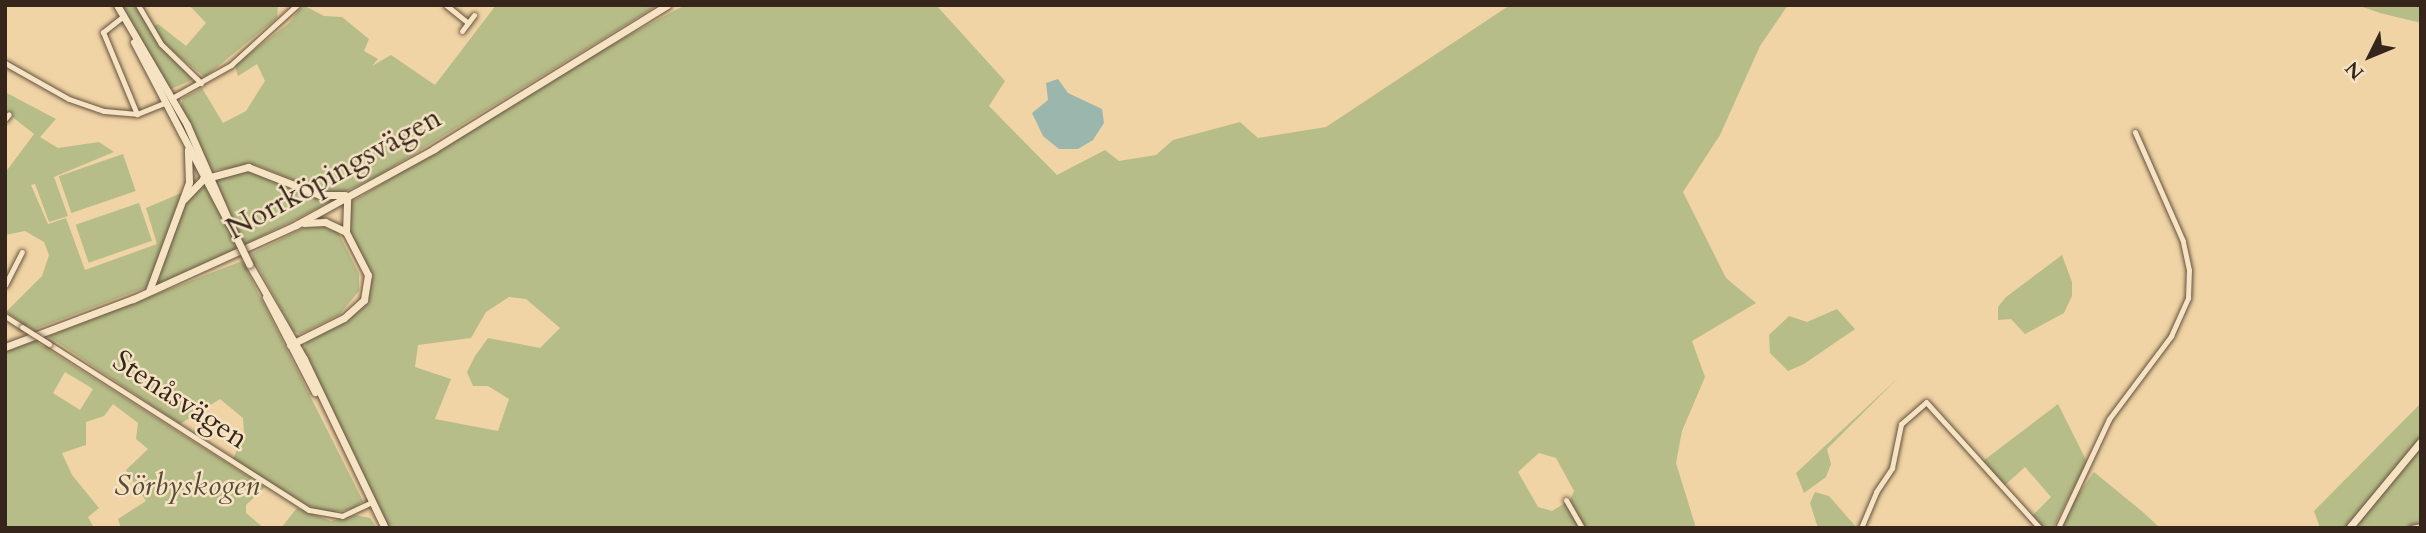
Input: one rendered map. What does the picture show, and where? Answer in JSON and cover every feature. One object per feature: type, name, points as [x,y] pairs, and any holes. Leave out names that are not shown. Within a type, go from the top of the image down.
[{"type":"main road","points":[[115,5],[169,100],[186,139],[208,177]]},
{"type":"main road","points":[[115,5],[169,100],[385,528]]},
{"type":"main road","name":"Norrköpingsvägen","points":[[5,347],[149,292],[296,225],[355,193],[667,5]]},
{"type":"main road","points":[[149,292],[184,199],[190,171],[186,139]]},
{"type":"main road","points":[[184,199],[208,177],[248,167],[320,195],[337,198],[355,193]]},
{"type":"main road","points":[[293,344],[344,318],[364,300],[368,275],[346,232],[346,197]]},
{"type":"main road","points":[[296,225],[324,222],[346,232]]},
{"type":"main road","points":[[2349,528],[2421,441]]},
{"type":"street","points":[[138,5],[161,44],[201,83]]},
{"type":"street","points":[[5,63],[80,104],[137,114],[201,83],[252,48],[297,5]]},
{"type":"street","points":[[446,5],[468,23]]},
{"type":"street","points":[[462,30],[474,15]]},
{"type":"street","points":[[121,18],[103,32],[137,114]]},
{"type":"street","points":[[2058,528],[2109,419],[2171,336],[2188,298],[2189,270],[2183,241],[2134,132]]},
{"type":"street","points":[[5,285],[22,252]]},
{"type":"street","name":"Stenåsvägen","points":[[5,316],[309,510],[342,516],[372,502]]},
{"type":"street","points":[[1861,528],[1876,492],[1892,468],[1901,424],[1926,402],[2040,528]]},
{"type":"street","points":[[1566,500],[1583,528]]},
{"type":"street","points":[[2411,528],[2421,526]]},
{"type":"green space","points":[[119,5],[135,5],[158,44],[191,74],[192,80],[171,89],[168,86]]},
{"type":"green space","points":[[189,5],[278,5],[277,18],[205,77],[164,45],[154,26],[158,24],[186,46],[206,23]]},
{"type":"green space","points":[[303,5],[324,16],[342,17],[369,39],[364,51],[378,59],[372,66],[391,55],[435,85],[496,5],[658,5],[376,177],[342,193],[327,194],[256,165],[212,170],[180,108],[183,98],[202,88],[223,123],[246,111],[265,81],[257,64],[238,76],[235,65],[289,23]]},
{"type":"green space","points":[[685,5],[936,5],[1005,81],[989,106],[1057,175],[1105,150],[1119,161],[1156,155],[1173,140],[1240,122],[1258,138],[1326,127],[1510,5],[1788,5],[1760,46],[1720,135],[1683,192],[1726,278],[1756,303],[1692,341],[1705,377],[1682,431],[1676,463],[1696,528],[389,528],[303,351],[307,342],[353,316],[369,296],[370,271],[351,235],[347,205],[605,48]],"holes":[[[509,297],[526,299],[560,328],[540,348],[488,338],[475,356],[467,372],[473,386],[488,386],[509,399],[498,431],[435,419],[451,379],[415,367],[418,345],[471,338],[486,312]],[[1539,453],[1556,458],[1574,491],[1570,500],[1552,511],[1538,507],[1518,472]]]},
{"type":"green space","points":[[2357,5],[2421,5],[2421,23],[2380,13]]},
{"type":"green space","points":[[5,92],[56,119],[40,137],[58,148],[99,142],[114,152],[54,177],[68,216],[49,222],[35,184],[31,185],[48,224],[66,218],[85,270],[157,244],[146,208],[186,191],[158,257],[152,285],[33,330],[6,312],[42,276],[49,255],[44,242],[25,231],[5,235],[5,173],[34,134],[5,111]]},
{"type":"green space","points":[[123,154],[136,191],[71,213],[59,176]]},
{"type":"green space","points":[[248,170],[332,201],[244,245],[214,178]]},
{"type":"green space","points":[[205,182],[238,248],[158,284],[164,251],[188,198]]},
{"type":"green space","points":[[139,203],[152,241],[89,263],[76,225]]},
{"type":"green space","points":[[321,225],[338,232],[359,274],[359,291],[339,315],[300,334],[293,331],[251,254],[304,228]]},
{"type":"green space","points":[[2062,255],[2072,282],[2072,296],[2064,313],[2025,334],[2011,319],[1998,320],[1998,307],[2006,297]]},
{"type":"green space","points":[[242,261],[363,501],[352,509],[327,513],[308,506],[233,459],[244,435],[243,418],[220,399],[180,424],[48,336]]},
{"type":"green space","points":[[1837,309],[1855,329],[1804,364],[1788,371],[1770,353],[1769,335],[1789,316],[1807,322]]},
{"type":"green space","name":"Sörbyskogen","points":[[33,340],[265,487],[246,505],[246,513],[264,528],[121,528],[118,519],[146,501],[126,470],[148,449],[136,439],[138,423],[113,404],[104,416],[86,422],[86,445],[62,453],[72,475],[99,508],[88,517],[94,528],[5,528],[5,351]],"holes":[[[65,372],[93,389],[80,410],[53,393]]]},
{"type":"green space","points":[[1899,377],[1827,449],[1831,464],[1826,477],[1804,493],[1796,473]]},
{"type":"green space","points":[[2421,403],[2421,523],[2401,528],[2320,528],[2314,511]]},
{"type":"green space","points":[[2058,404],[2087,462],[2053,528],[2043,528],[2032,516],[2051,497],[2025,467],[2004,486],[1983,461]]},
{"type":"green space","points":[[2094,472],[2160,528],[2061,528],[2069,508]]},
{"type":"green space","points":[[1815,492],[1829,496],[1857,528],[1818,528],[1810,503]]},
{"type":"green space","name":"Sörbyskogen","points":[[297,508],[331,521],[355,515],[370,518],[377,528],[281,528]]},
{"type":"water","points":[[1058,79],[1068,93],[1102,109],[1104,123],[1093,140],[1078,149],[1059,149],[1043,136],[1032,113],[1048,100],[1046,83]]}]
